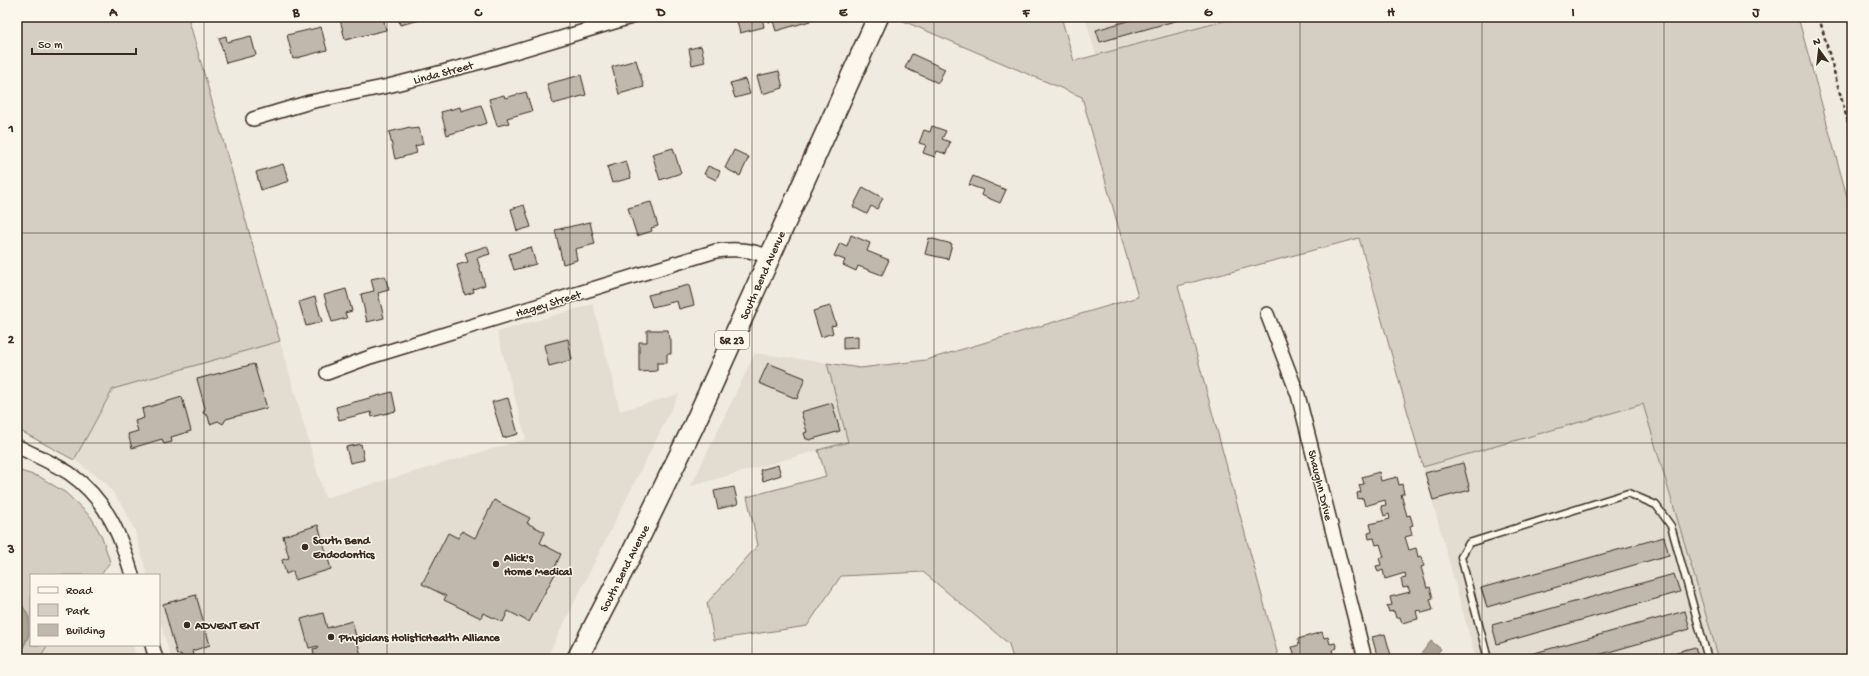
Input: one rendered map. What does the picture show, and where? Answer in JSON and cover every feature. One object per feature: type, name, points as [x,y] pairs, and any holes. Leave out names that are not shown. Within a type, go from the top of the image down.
[{"type":"main road","name":"South Bend Avenue","points":[[577,659],[630,557],[694,425],[878,17]]},
{"type":"street","name":"Linda Street","points":[[253,119],[310,102],[388,86],[473,64],[631,17]]},
{"type":"street","name":"Hagey Street","points":[[327,373],[370,357],[716,251],[737,248],[753,251],[770,257]]},
{"type":"street","name":"Shaughn Drive","points":[[1267,314],[1298,396],[1365,659]]},
{"type":"street","points":[[17,446],[68,473],[88,489],[101,503],[120,536],[132,574]]},
{"type":"street","points":[[152,646],[156,659]]},
{"type":"lane","points":[[1488,659],[1461,557],[1469,543],[1628,493],[1656,506],[1671,526],[1708,659]]},
{"type":"path","points":[[1819,17],[1852,137]]},
{"type":"shaded area","points":[[1085,17],[1239,17],[1096,55]]},
{"type":"shaded area","points":[[593,304],[620,411],[679,394],[546,659],[171,659],[160,620],[160,574],[147,574],[135,531],[124,508],[106,483],[74,460],[113,389],[280,341],[325,498],[526,439],[497,332]]},
{"type":"shaded area","points":[[755,353],[827,363],[848,442],[691,486]]},
{"type":"shaded area","points":[[1643,404],[1719,659],[1476,659],[1423,467]]},
{"type":"shaded area","points":[[17,603],[21,603],[29,617],[29,635],[18,659]]},
{"type":"shaded area","points":[[1431,641],[1441,649],[1433,659],[1417,659]]},
{"type":"shaded area","points":[[47,646],[133,646],[137,659],[41,659],[43,652]]},
{"type":"green space","points":[[17,17],[188,17],[280,341],[113,389],[74,460],[17,429]]},
{"type":"green space","points":[[902,17],[1061,17],[1074,61],[1239,17],[1798,17],[1852,215],[1852,659],[1719,659],[1643,404],[1423,467],[1359,238],[1178,286],[1279,659],[1013,659],[1009,644],[923,572],[841,576],[807,626],[714,640],[707,603],[758,545],[747,497],[826,476],[818,450],[848,442],[827,363],[860,368],[926,360],[1138,297],[1082,97],[901,20]]},
{"type":"green space","points":[[17,470],[40,477],[66,493],[91,517],[102,537],[110,562],[102,574],[30,574],[30,646],[47,646],[43,652],[41,659],[18,659],[21,603],[17,603]]},
{"type":"building","points":[[350,17],[383,17],[386,30],[345,40],[340,19]]},
{"type":"building","points":[[398,17],[432,17],[400,25]]},
{"type":"building","points":[[736,17],[762,17],[764,27],[740,33]]},
{"type":"building","points":[[767,17],[809,17],[810,21],[776,31],[773,21],[769,22]]},
{"type":"building","points":[[1141,17],[1189,17],[1100,42],[1096,30]]},
{"type":"building","points":[[321,27],[327,50],[293,59],[287,35]]},
{"type":"building","points":[[226,36],[227,42],[251,36],[256,55],[226,63],[219,38]]},
{"type":"building","points":[[701,46],[705,62],[692,65],[689,49]]},
{"type":"building","points":[[912,54],[945,69],[938,83],[905,68]]},
{"type":"building","points":[[636,60],[644,87],[619,94],[612,67]]},
{"type":"building","points":[[779,71],[783,88],[762,94],[757,76]]},
{"type":"building","points":[[581,75],[586,95],[553,104],[547,84]]},
{"type":"building","points":[[745,79],[750,94],[735,98],[730,83]]},
{"type":"building","points":[[526,92],[532,111],[507,118],[509,123],[497,126],[489,99],[504,95],[505,98]]},
{"type":"building","points":[[481,105],[487,123],[447,135],[441,112],[460,107],[461,111]]},
{"type":"building","points":[[932,126],[946,131],[942,139],[950,142],[946,154],[937,151],[935,157],[923,153],[926,145],[919,143],[924,130],[930,132]]},
{"type":"building","points":[[410,127],[411,129],[419,128],[423,144],[415,146],[417,153],[395,159],[389,132]]},
{"type":"building","points":[[673,148],[681,173],[660,180],[652,154]]},
{"type":"building","points":[[734,150],[749,157],[740,176],[725,168]]},
{"type":"building","points":[[626,161],[631,178],[612,183],[607,167]]},
{"type":"building","points":[[283,164],[289,181],[261,190],[256,172]]},
{"type":"building","points":[[708,166],[720,171],[716,180],[704,174]]},
{"type":"building","points":[[973,176],[1006,190],[1000,203],[981,195],[983,190],[969,185]]},
{"type":"building","points":[[863,187],[883,198],[877,209],[871,206],[867,214],[853,207]]},
{"type":"building","points":[[651,202],[658,226],[651,228],[652,231],[637,236],[628,208]]},
{"type":"building","points":[[524,205],[531,227],[517,231],[511,209]]},
{"type":"building","points":[[590,222],[595,244],[575,249],[577,260],[563,264],[555,230]]},
{"type":"building","points":[[851,235],[870,243],[867,251],[889,260],[882,275],[858,266],[856,271],[843,265],[845,260],[834,256],[840,243],[847,246]]},
{"type":"building","points":[[929,238],[952,244],[948,259],[925,254]]},
{"type":"building","points":[[487,246],[490,254],[477,258],[485,285],[473,289],[474,292],[465,295],[457,265],[468,262],[465,253]]},
{"type":"building","points":[[531,247],[536,264],[514,270],[509,254]]},
{"type":"building","points":[[385,276],[389,290],[378,293],[384,318],[367,322],[361,294],[374,291],[371,279]]},
{"type":"building","points":[[689,285],[694,305],[679,309],[677,301],[652,307],[648,295]]},
{"type":"building","points":[[346,289],[352,311],[345,313],[347,318],[332,322],[324,295]]},
{"type":"building","points":[[315,297],[322,322],[306,326],[299,302]]},
{"type":"building","points":[[830,306],[836,325],[831,326],[833,333],[821,337],[813,311]]},
{"type":"building","points":[[647,330],[668,330],[669,339],[671,339],[671,354],[667,354],[667,363],[657,363],[657,371],[639,372],[639,342],[647,342]]},
{"type":"building","points":[[858,336],[858,348],[843,349],[843,337]]},
{"type":"building","points":[[568,339],[572,360],[549,366],[544,345]]},
{"type":"building","points":[[768,363],[805,378],[797,399],[759,383]]},
{"type":"building","points":[[254,364],[267,408],[226,419],[223,424],[218,421],[210,424],[208,416],[203,413],[205,408],[197,379]]},
{"type":"building","points":[[392,392],[396,411],[372,417],[371,412],[339,420],[336,407]]},
{"type":"building","points":[[182,397],[191,431],[171,437],[172,442],[164,444],[162,439],[132,448],[128,434],[138,431],[135,421],[144,418],[142,409]]},
{"type":"building","points":[[508,398],[518,434],[503,438],[492,402]]},
{"type":"building","points":[[832,403],[840,431],[809,440],[806,439],[804,433],[807,432],[801,412]]},
{"type":"building","points":[[361,444],[364,460],[350,463],[346,447]]},
{"type":"building","points":[[1463,463],[1470,490],[1433,500],[1425,473]]},
{"type":"building","points":[[778,465],[781,475],[763,481],[760,470]]},
{"type":"building","points":[[1379,472],[1381,481],[1397,477],[1399,485],[1402,484],[1404,494],[1401,494],[1407,516],[1410,515],[1413,525],[1410,526],[1412,535],[1405,537],[1409,550],[1416,548],[1418,557],[1421,556],[1424,566],[1421,567],[1427,588],[1430,587],[1433,598],[1430,599],[1433,610],[1422,613],[1421,610],[1416,611],[1418,619],[1402,623],[1400,617],[1396,618],[1394,611],[1389,612],[1387,606],[1392,605],[1390,597],[1410,592],[1408,587],[1403,588],[1401,579],[1406,578],[1405,573],[1385,579],[1383,570],[1378,572],[1376,566],[1381,565],[1379,558],[1384,557],[1380,544],[1376,545],[1374,538],[1369,539],[1368,533],[1372,532],[1370,524],[1390,519],[1389,514],[1384,516],[1381,506],[1386,505],[1385,500],[1365,506],[1363,498],[1358,499],[1357,493],[1361,492],[1359,485],[1364,484],[1362,477]]},
{"type":"building","points":[[734,487],[738,504],[718,509],[714,491]]},
{"type":"building","points":[[494,500],[530,518],[527,523],[545,532],[540,543],[561,554],[553,571],[556,572],[529,622],[508,611],[503,622],[483,613],[481,618],[444,600],[446,596],[422,584],[448,533],[458,538],[462,531],[475,538]]},
{"type":"building","name":"South Bend Endodontics","points":[[318,525],[331,569],[295,580],[293,571],[286,574],[282,560],[289,558],[283,536]]},
{"type":"building","points":[[1664,537],[1669,555],[1487,607],[1481,588]]},
{"type":"building","points":[[1674,574],[1680,592],[1497,644],[1492,625]]},
{"type":"building","name":"ADVENT ENT","points":[[196,595],[210,645],[192,651],[193,655],[183,659],[181,654],[177,655],[163,604]]},
{"type":"building","points":[[1685,611],[1690,629],[1584,659],[1513,659]]},
{"type":"building","name":"Physicians HolisticHealth Alliance","points":[[323,613],[327,628],[352,621],[362,659],[312,659],[312,656],[314,655],[313,649],[318,648],[318,646],[309,648],[301,619]]},
{"type":"building","points":[[1322,632],[1324,638],[1328,637],[1330,644],[1335,643],[1337,648],[1332,650],[1334,658],[1292,659],[1291,657],[1295,656],[1292,647],[1299,645],[1298,639]]},
{"type":"building","points":[[1385,634],[1392,659],[1378,659],[1372,637]]},
{"type":"building","points":[[1695,647],[1699,659],[1651,659]]},
{"type":"place","name":"South Bend Endodontics","points":[[305,547]]},
{"type":"place","name":"Alick's Home Medical","points":[[496,564]]},
{"type":"place","name":"ADVENT ENT","points":[[187,625]]},
{"type":"place","name":"Physicians HolisticHealth Alliance","points":[[331,637]]}]
